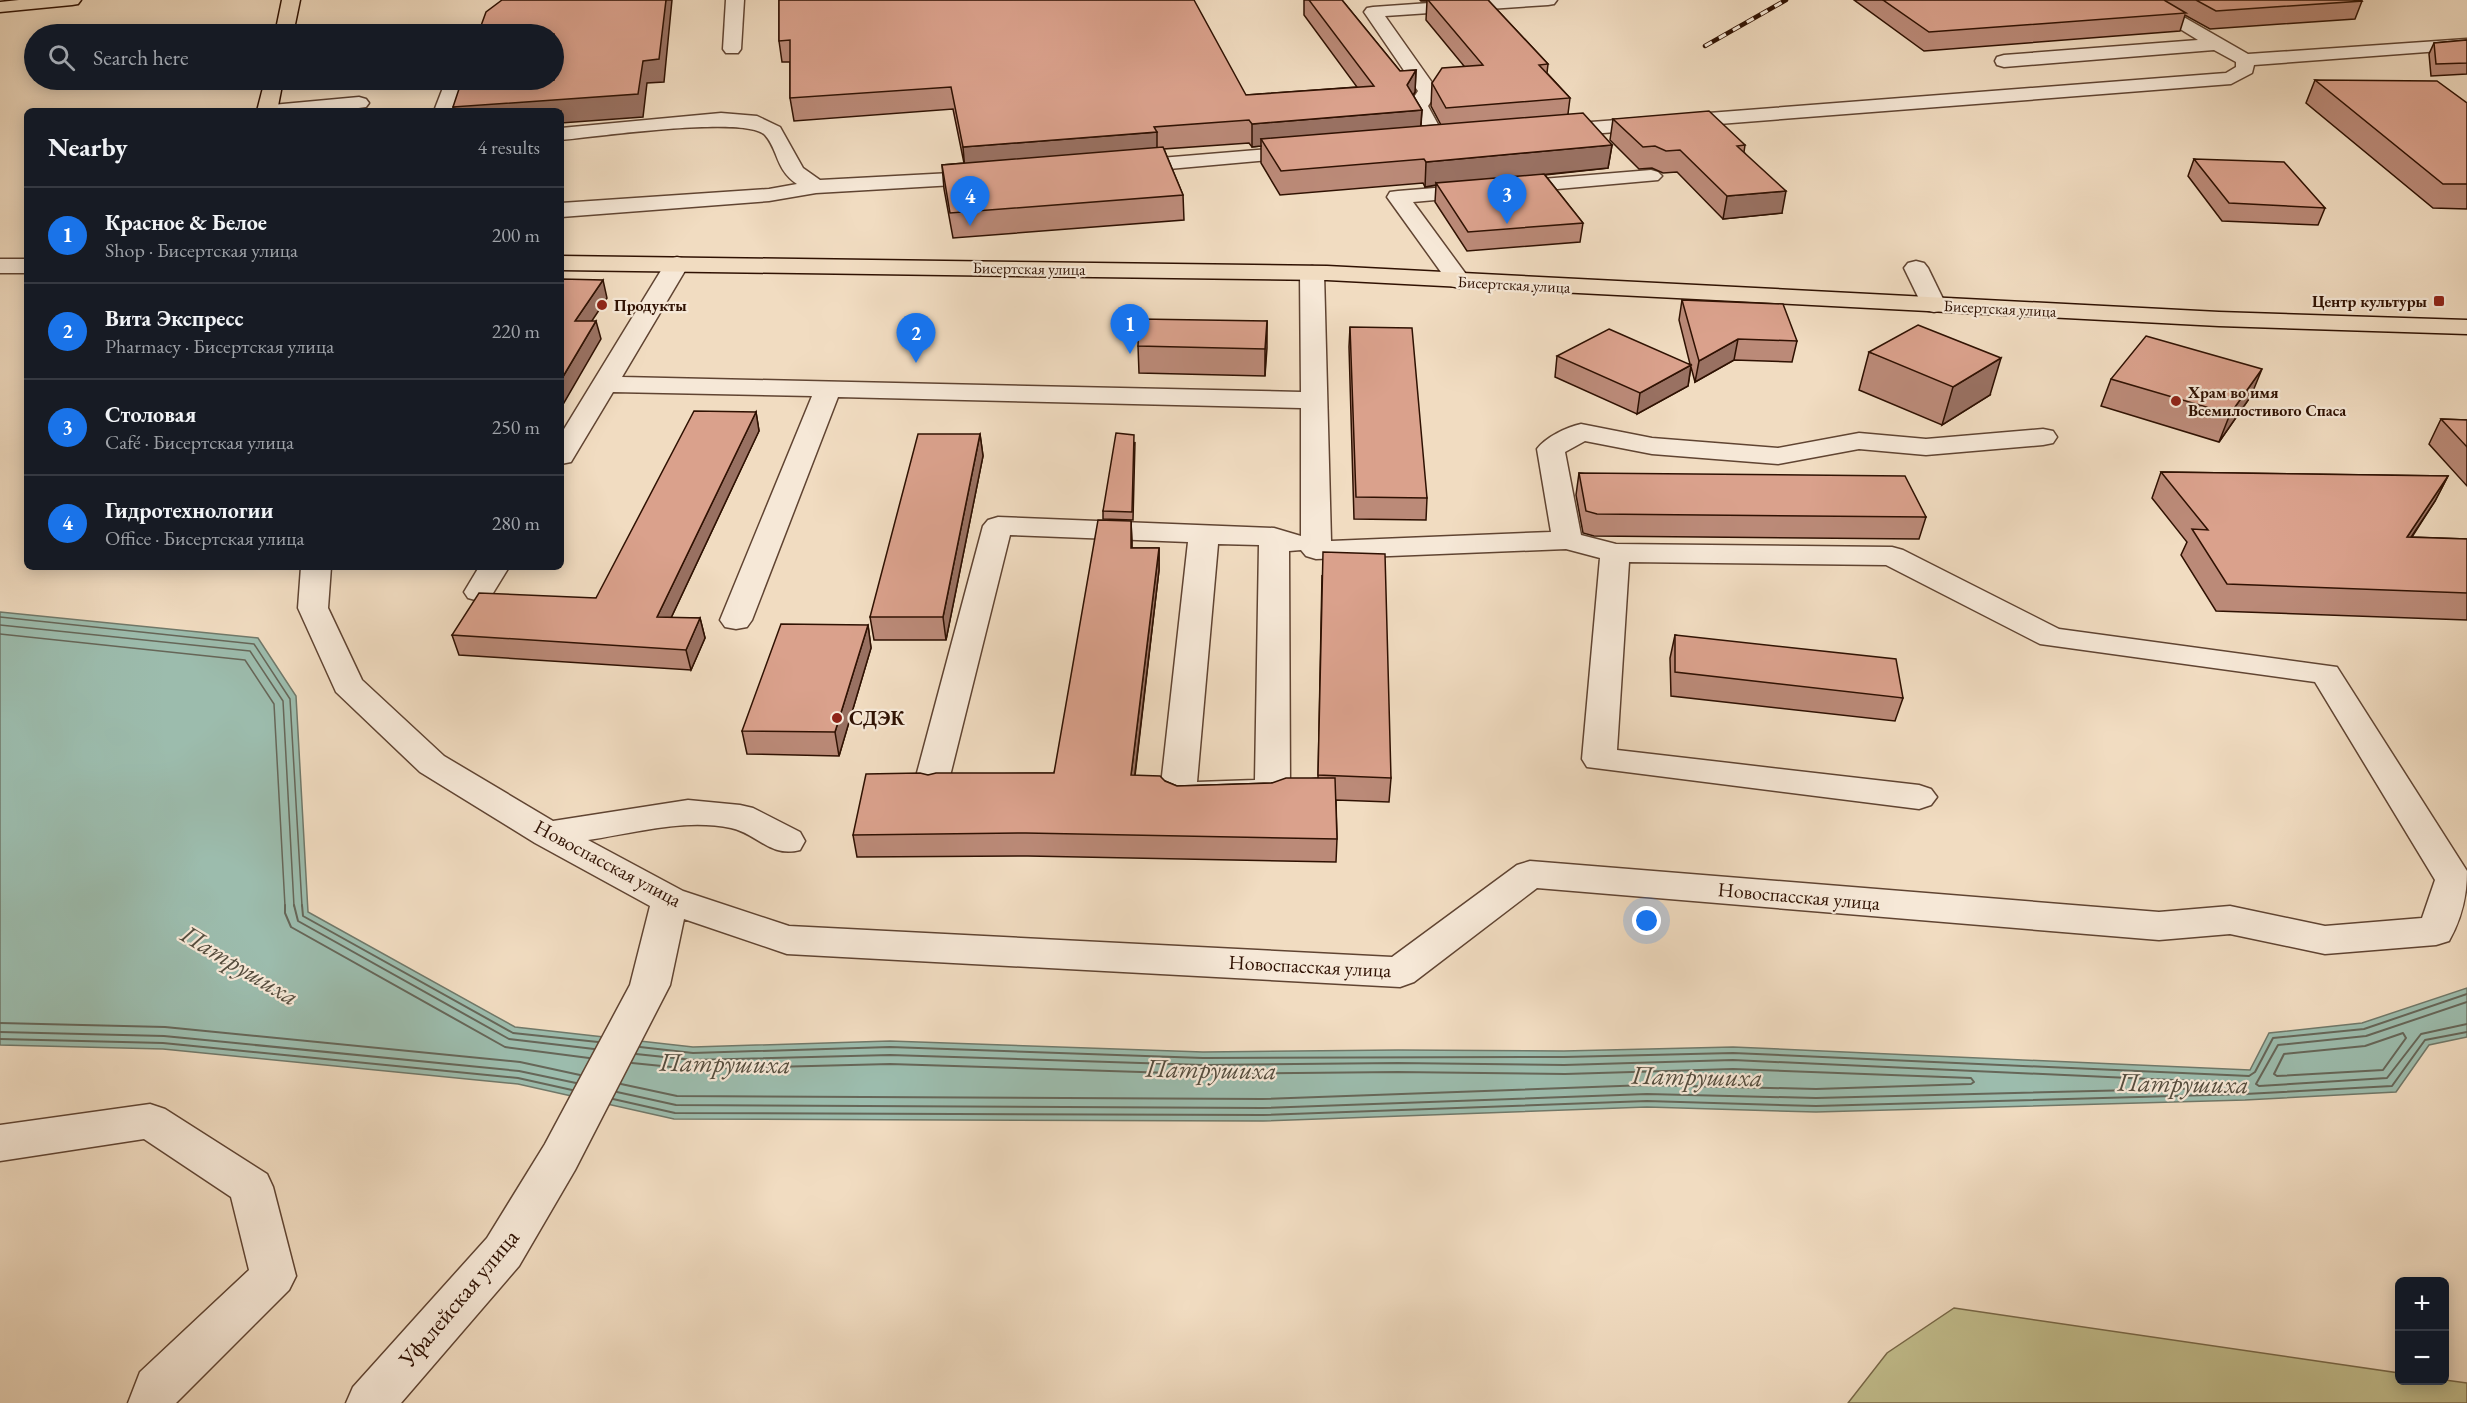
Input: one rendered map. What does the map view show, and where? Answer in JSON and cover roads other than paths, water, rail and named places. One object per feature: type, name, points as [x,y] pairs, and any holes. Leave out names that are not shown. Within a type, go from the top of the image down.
[{"type":"main road","points":[[0,7],[72,0]]},
{"type":"main road","points":[[286,24],[291,0]]},
{"type":"main road","points":[[268,108],[272,90]]},
{"type":"main road","name":"Бисертская улица","points":[[564,263],[1312,273],[2219,319],[2467,327]]},
{"type":"street","points":[[732,49],[735,0]]},
{"type":"street","points":[[1369,6],[1548,0]]},
{"type":"street","points":[[2146,0],[2245,60],[2467,44]]},
{"type":"street","points":[[1369,6],[1428,91],[1418,106],[1437,141]]},
{"type":"street","points":[[2004,61],[2218,44]]},
{"type":"street","points":[[1530,133],[2231,78],[2246,69],[2245,60]]},
{"type":"street","points":[[445,108],[451,90]]},
{"type":"street","points":[[296,108],[361,100]]},
{"type":"street","points":[[564,134],[721,119],[758,122],[772,131],[794,172],[816,187]]},
{"type":"street","points":[[1414,143],[1460,139]]},
{"type":"street","points":[[1108,168],[1320,150]]},
{"type":"street","points":[[564,210],[770,195],[816,187],[1013,176]]},
{"type":"street","points":[[1459,281],[1398,197],[1651,176]]},
{"type":"street","points":[[564,451],[677,264]]},
{"type":"street","points":[[0,266],[24,266]]},
{"type":"street","points":[[1916,268],[1934,305]]},
{"type":"street","points":[[1312,273],[1316,550]]},
{"type":"street","points":[[604,384],[1314,400]]},
{"type":"street","points":[[736,620],[828,389]]},
{"type":"street","points":[[1567,540],[1551,449],[1581,432],[1652,446],[1778,456],[1859,441],[1926,447],[2043,437]]},
{"type":"street","points":[[931,784],[998,526],[1274,537],[1316,550],[1567,540],[1615,553],[1599,759],[1919,797]]},
{"type":"street","points":[[1204,533],[1178,794],[1272,791],[1274,537]]},
{"type":"street","name":"Новоспасская улица","points":[[316,570],[313,608],[348,685],[432,764],[548,834],[670,900],[787,940],[1400,972],[1530,874],[2159,926],[2230,920],[2325,940],[2436,931],[2454,880],[2326,674],[2051,638],[1892,556],[1615,553]]},
{"type":"street","points":[[548,834],[688,812],[740,817],[788,841]]},
{"type":"street","name":"Уфалейская улица","points":[[370,1403],[503,1252],[560,1157],[650,985],[670,900]]},
{"type":"street","points":[[0,1143],[150,1121],[251,1186],[273,1276],[157,1388],[152,1403]]},
{"type":"water","name":"Патрушиха","points":[[0,612],[258,638],[296,696],[308,912],[515,1027],[693,1047],[890,1041],[1203,1052],[1564,1051],[1733,1047],[2250,1070],[2269,1033],[2362,1023],[2467,988],[2467,1037],[2429,1045],[2396,1092],[2245,1100],[1816,1112],[1647,1107],[1263,1121],[674,1119],[518,1084],[163,1049],[0,1045]]},
{"type":"railway","points":[[1705,46],[1786,0]]},
{"type":"place","name":"Столовая","points":[[1507,224]]},
{"type":"place","name":"Гидротехнологии","points":[[970,226]]},
{"type":"place","name":"Центр культуры","points":[[2439,301]]},
{"type":"place","name":"Продукты","points":[[602,305]]},
{"type":"place","name":"Красное & Белое","points":[[1130,354]]},
{"type":"place","name":"Вита Экспресс","points":[[916,363]]},
{"type":"place","name":"Храм во имя Всемилостивого Спаса","points":[[2176,401]]},
{"type":"place","name":"СДЭК","points":[[837,718]]}]
